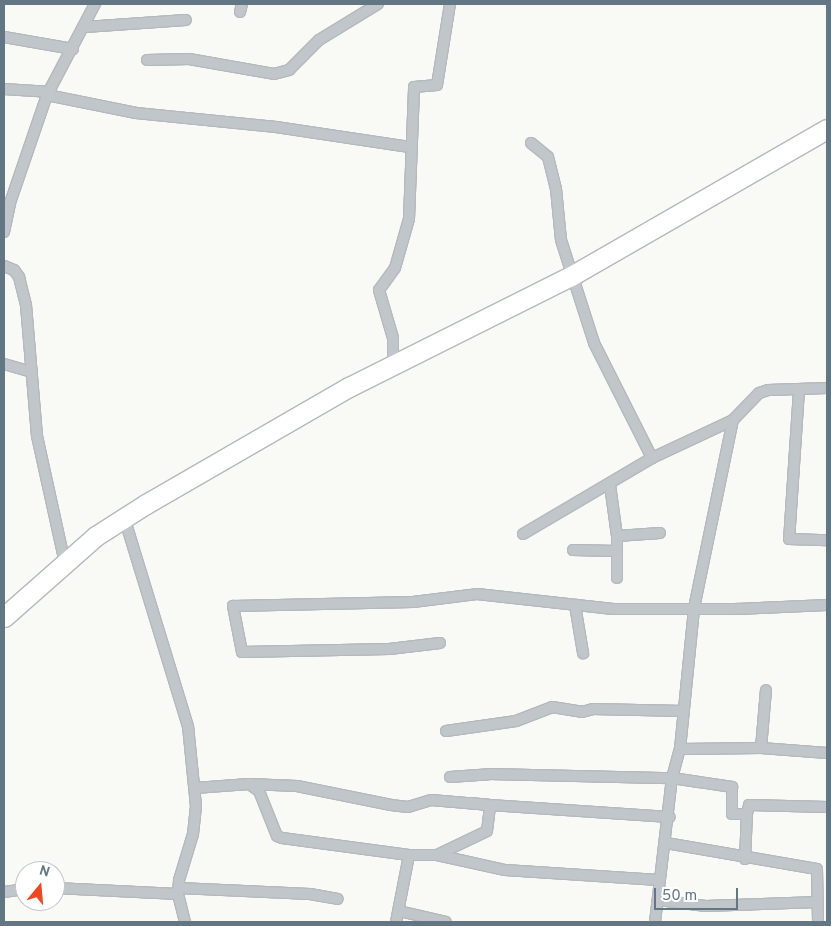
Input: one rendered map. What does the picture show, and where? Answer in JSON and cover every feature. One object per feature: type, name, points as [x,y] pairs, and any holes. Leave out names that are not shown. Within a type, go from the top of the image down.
[{"type":"highway","points":[[4,617],[65,563],[124,517],[349,387],[571,276],[827,129]]},
{"type":"street","points":[[4,232],[10,203],[49,94],[95,4]]},
{"type":"street","points":[[147,60],[189,59],[274,74],[289,70],[319,40],[378,4]]},
{"type":"street","points":[[393,366],[393,338],[379,290],[395,268],[409,219],[410,146],[414,87],[437,84],[450,4]]},
{"type":"street","points":[[84,28],[186,20]]},
{"type":"street","points":[[4,37],[72,49]]},
{"type":"street","points":[[4,89],[49,94],[136,113],[276,127],[410,146]]},
{"type":"street","points":[[531,143],[548,157],[556,189],[561,240],[594,343],[652,458]]},
{"type":"street","points":[[4,266],[14,270],[20,277],[26,305],[37,436],[65,563]]},
{"type":"street","points":[[4,364],[32,372]]},
{"type":"street","points":[[523,534],[610,485],[652,458],[733,420],[759,394],[768,390],[827,388]]},
{"type":"street","points":[[799,390],[789,539],[827,540]]},
{"type":"street","points":[[655,922],[659,880],[670,816],[672,778],[680,749],[694,608],[733,420]]},
{"type":"street","points":[[610,485],[617,536],[617,578]]},
{"type":"street","points":[[124,517],[186,718],[195,788],[195,824],[178,891],[185,922]]},
{"type":"street","points":[[617,536],[660,533]]},
{"type":"street","points":[[573,550],[617,551]]},
{"type":"street","points":[[440,643],[389,649],[242,652],[233,606],[413,602],[477,594],[621,609],[827,605]]},
{"type":"street","points":[[575,605],[583,653]]},
{"type":"street","points":[[762,748],[766,690]]},
{"type":"street","points":[[446,731],[516,721],[552,708],[582,712],[593,709],[684,712]]},
{"type":"street","points":[[680,749],[762,748],[827,753]]},
{"type":"street","points":[[450,777],[489,774],[672,778],[732,787],[732,814],[747,814]]},
{"type":"street","points":[[195,788],[249,784],[297,786],[408,807],[431,800],[670,816]]},
{"type":"street","points":[[249,784],[259,791],[277,836],[282,838],[410,855],[437,855],[506,870],[659,880]]},
{"type":"street","points":[[437,855],[486,831],[490,805]]},
{"type":"street","points":[[745,859],[749,805],[827,807]]},
{"type":"street","points":[[666,843],[745,859],[817,869],[821,895],[818,922]]},
{"type":"street","points":[[396,922],[410,855]]},
{"type":"street","points":[[65,888],[310,894],[338,899]]},
{"type":"street","points":[[658,900],[706,906],[821,895]]},
{"type":"street","points":[[399,911],[446,922]]}]
